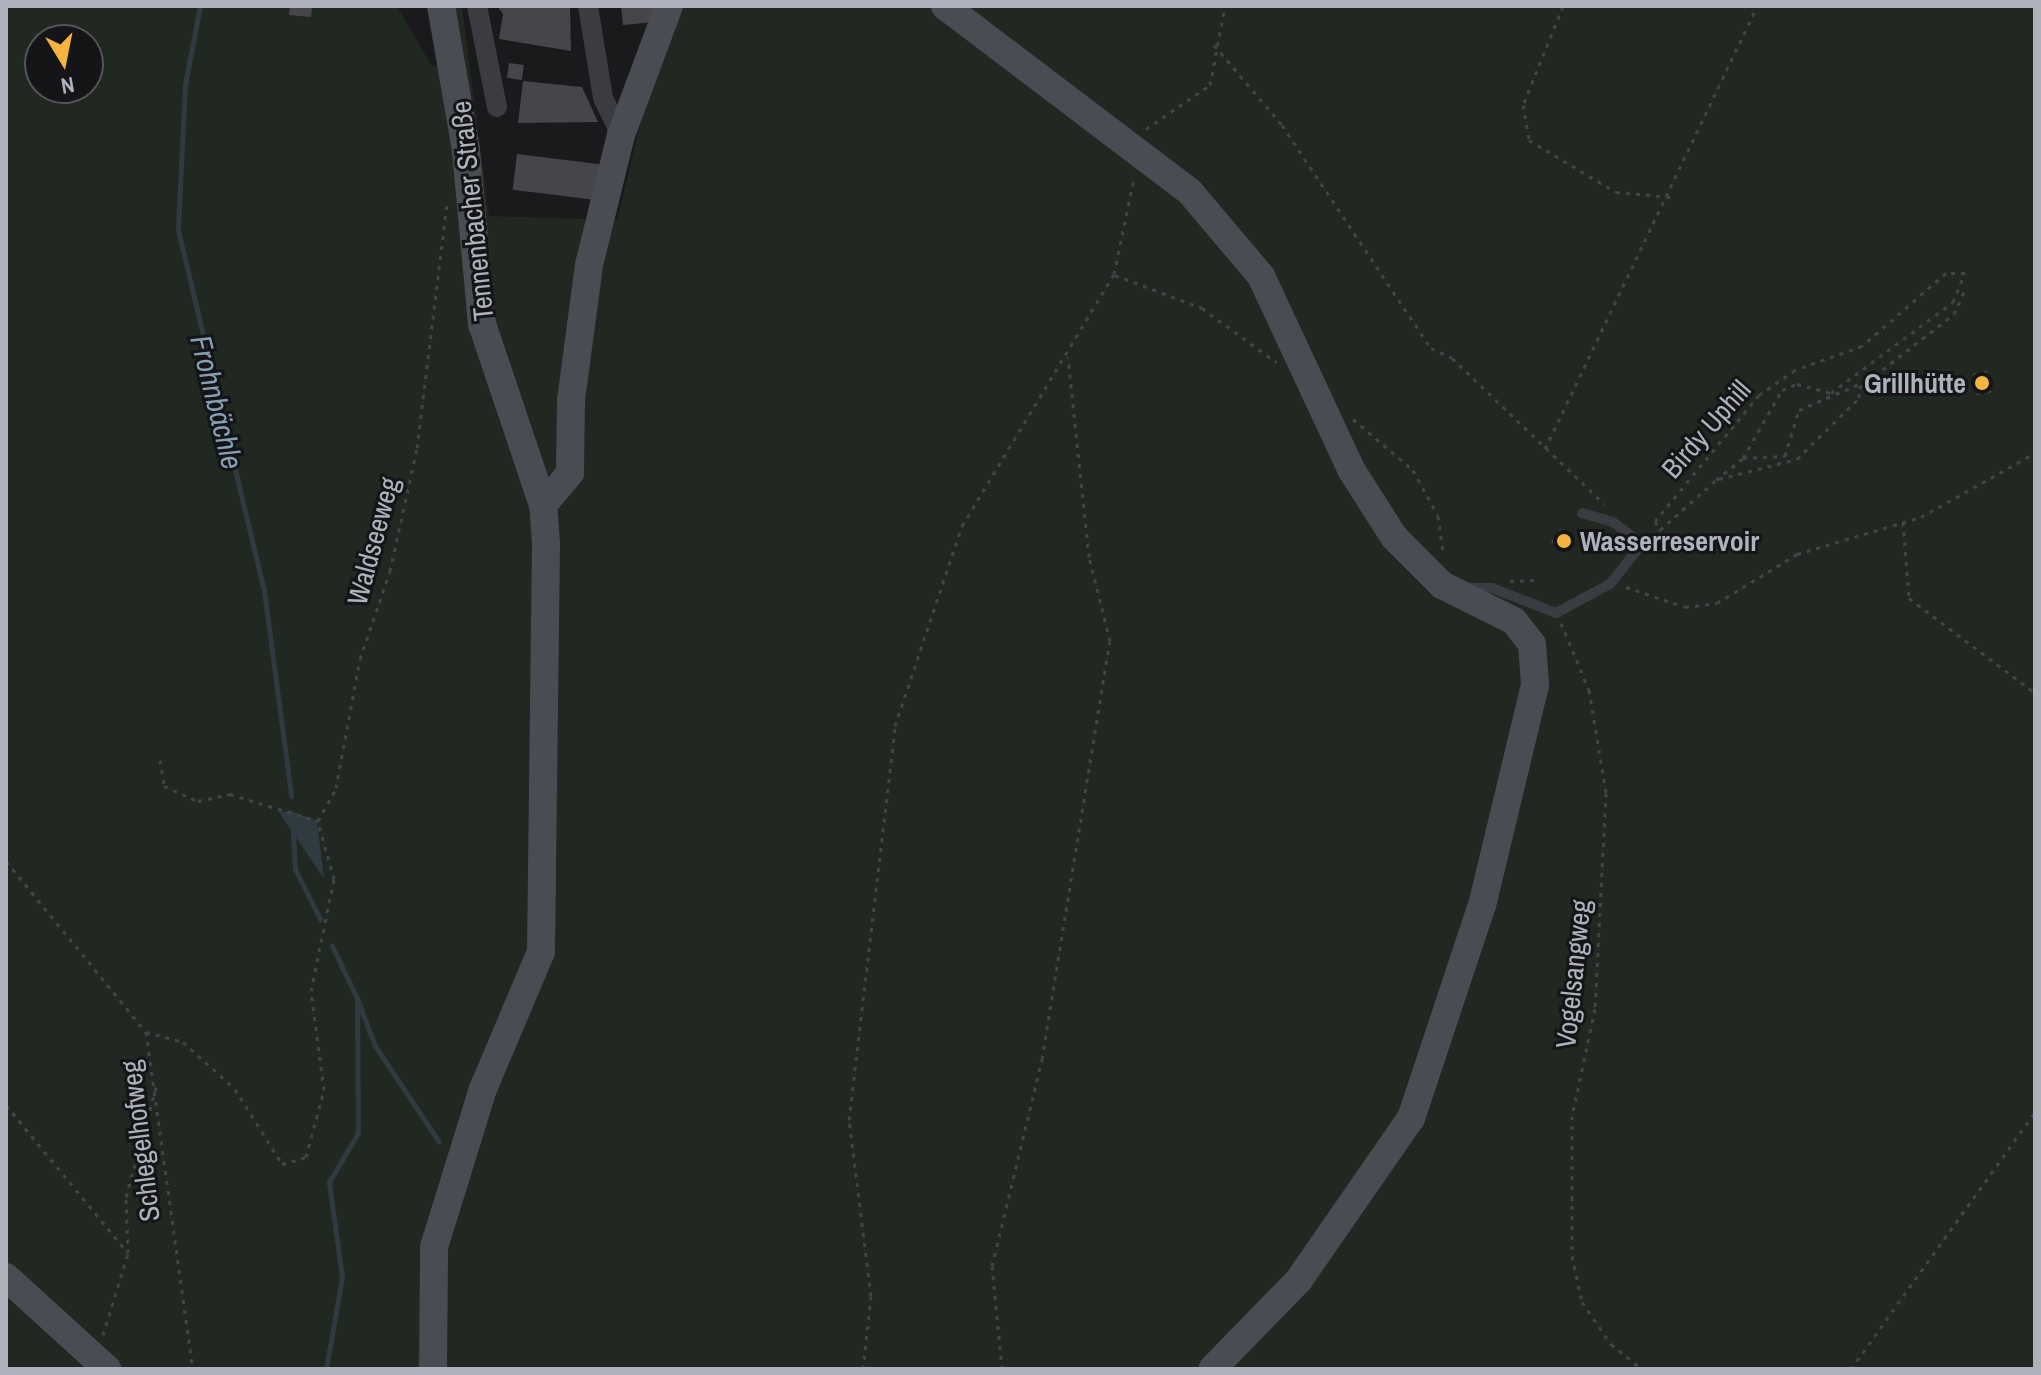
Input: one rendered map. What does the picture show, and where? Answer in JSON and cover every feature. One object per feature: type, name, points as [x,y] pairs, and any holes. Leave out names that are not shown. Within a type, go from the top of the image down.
[{"type":"street","name":"Tennenbacher Straße","points":[[433,1369],[434,1247],[483,1089],[541,952],[543,505],[482,324],[464,137],[441,6]]},
{"type":"street","points":[[477,6],[497,107]]},
{"type":"street","points":[[588,6],[603,98],[621,135]]},
{"type":"street","points":[[543,505],[570,473],[571,400],[589,265],[621,135],[669,6]]},
{"type":"street","points":[[945,6],[1116,139],[1190,192],[1261,276],[1352,471],[1394,537],[1448,588],[1514,621],[1532,644],[1535,685],[1446,1031],[1394,1143],[1299,1280],[1212,1369]]},
{"type":"street","points":[[6,1277],[103,1366]]},
{"type":"lane","points":[[1448,588],[1492,588],[1556,613],[1610,584],[1642,544],[1613,522],[1582,513]]},
{"type":"path","points":[[863,1369],[871,1296],[849,1120],[895,726],[962,526],[1068,356],[1114,274],[1135,188],[1131,160],[1116,139],[1163,124],[1210,85],[1213,44],[1225,6]]},
{"type":"path","points":[[1563,6],[1523,105],[1529,140],[1616,192],[1671,197]]},
{"type":"path","points":[[1545,449],[1671,197],[1757,6]]},
{"type":"path","points":[[1213,44],[1282,125],[1431,348],[1452,358],[1545,449],[1615,511]]},
{"type":"path","name":"Waldseeweg","points":[[318,821],[345,759],[360,659],[390,571],[417,448],[422,380],[438,317],[448,193]]},
{"type":"path","name":"Birdy Uphill","points":[[1716,480],[1660,530],[1660,514],[1759,395],[1795,370],[1862,346],[1946,273],[1965,273],[1965,282]]},
{"type":"path","points":[[1114,274],[1202,308],[1279,364]]},
{"type":"path","points":[[1716,480],[1797,459],[1859,398],[1859,388],[1885,373],[1965,303],[1965,282]]},
{"type":"path","points":[[1716,480],[1743,458],[1782,390],[1797,384],[1831,393],[1953,302],[1965,282]]},
{"type":"path","points":[[1002,1369],[992,1266],[1053,999],[1110,641],[1089,557],[1068,356]]},
{"type":"path","points":[[1743,458],[1785,456],[1799,410],[1885,373]]},
{"type":"path","points":[[1348,415],[1413,470],[1438,516],[1448,588]]},
{"type":"path","points":[[1610,584],[1685,607],[1717,603],[1797,554],[1903,522],[2035,453]]},
{"type":"path","points":[[1903,522],[1909,598],[2035,693]]},
{"type":"path","name":"Vogelsangweg","points":[[1556,613],[1589,690],[1606,793],[1595,1009],[1572,1116],[1572,1256],[1582,1302],[1611,1344],[1642,1369]]},
{"type":"path","points":[[146,1032],[183,1042],[235,1089],[282,1164],[306,1157],[324,1090],[311,991],[334,879],[318,821],[230,794],[198,801],[164,786],[160,760]]},
{"type":"path","name":"Schlegelhofweg","points":[[6,861],[146,1032],[158,1081],[174,1264],[193,1369]]},
{"type":"path","points":[[103,1366],[106,1308],[128,1253],[126,1197],[158,1081]]},
{"type":"path","points":[[6,1105],[128,1253]]},
{"type":"path","points":[[1851,1369],[2035,1112]]},
{"type":"shaded area","points":[[6,6],[397,6],[432,66],[443,63],[426,6],[462,6],[489,216],[617,220],[669,6],[2035,6],[2035,1369],[6,1369]]},
{"type":"shaded area","points":[[291,811],[317,821],[324,879],[279,812]]},
{"type":"building","points":[[290,6],[312,6],[311,17],[289,15]]},
{"type":"building","points":[[497,6],[570,6],[571,51],[499,39],[503,14]]},
{"type":"building","points":[[621,6],[654,6],[655,22],[623,25]]},
{"type":"building","points":[[509,63],[524,65],[522,80],[507,78]]},
{"type":"building","points":[[523,81],[582,87],[598,122],[518,123]]},
{"type":"building","points":[[517,154],[600,164],[596,200],[513,190]]},
{"type":"building","name":"Grillhütte","points":[[1987,371],[1991,393],[1977,395],[1973,373]]},
{"type":"building","name":"Wasserreservoir","points":[[1560,529],[1576,540],[1566,553],[1551,542]]},
{"type":"waterway","name":"Frohnbächle","points":[[200,6],[185,85],[178,230],[264,590],[291,796]]},
{"type":"waterway","name":"Frohnbächle","points":[[293,830],[295,869],[320,919]]},
{"type":"waterway","name":"Frohnbächle","points":[[326,1369],[342,1277],[329,1182],[358,1133],[357,998],[332,946]]},
{"type":"waterway","points":[[358,1001],[375,1046],[439,1142]]},
{"type":"place","name":"Grillhütte","points":[[1982,383]]},
{"type":"place","name":"Wasserreservoir","points":[[1564,541]]}]
